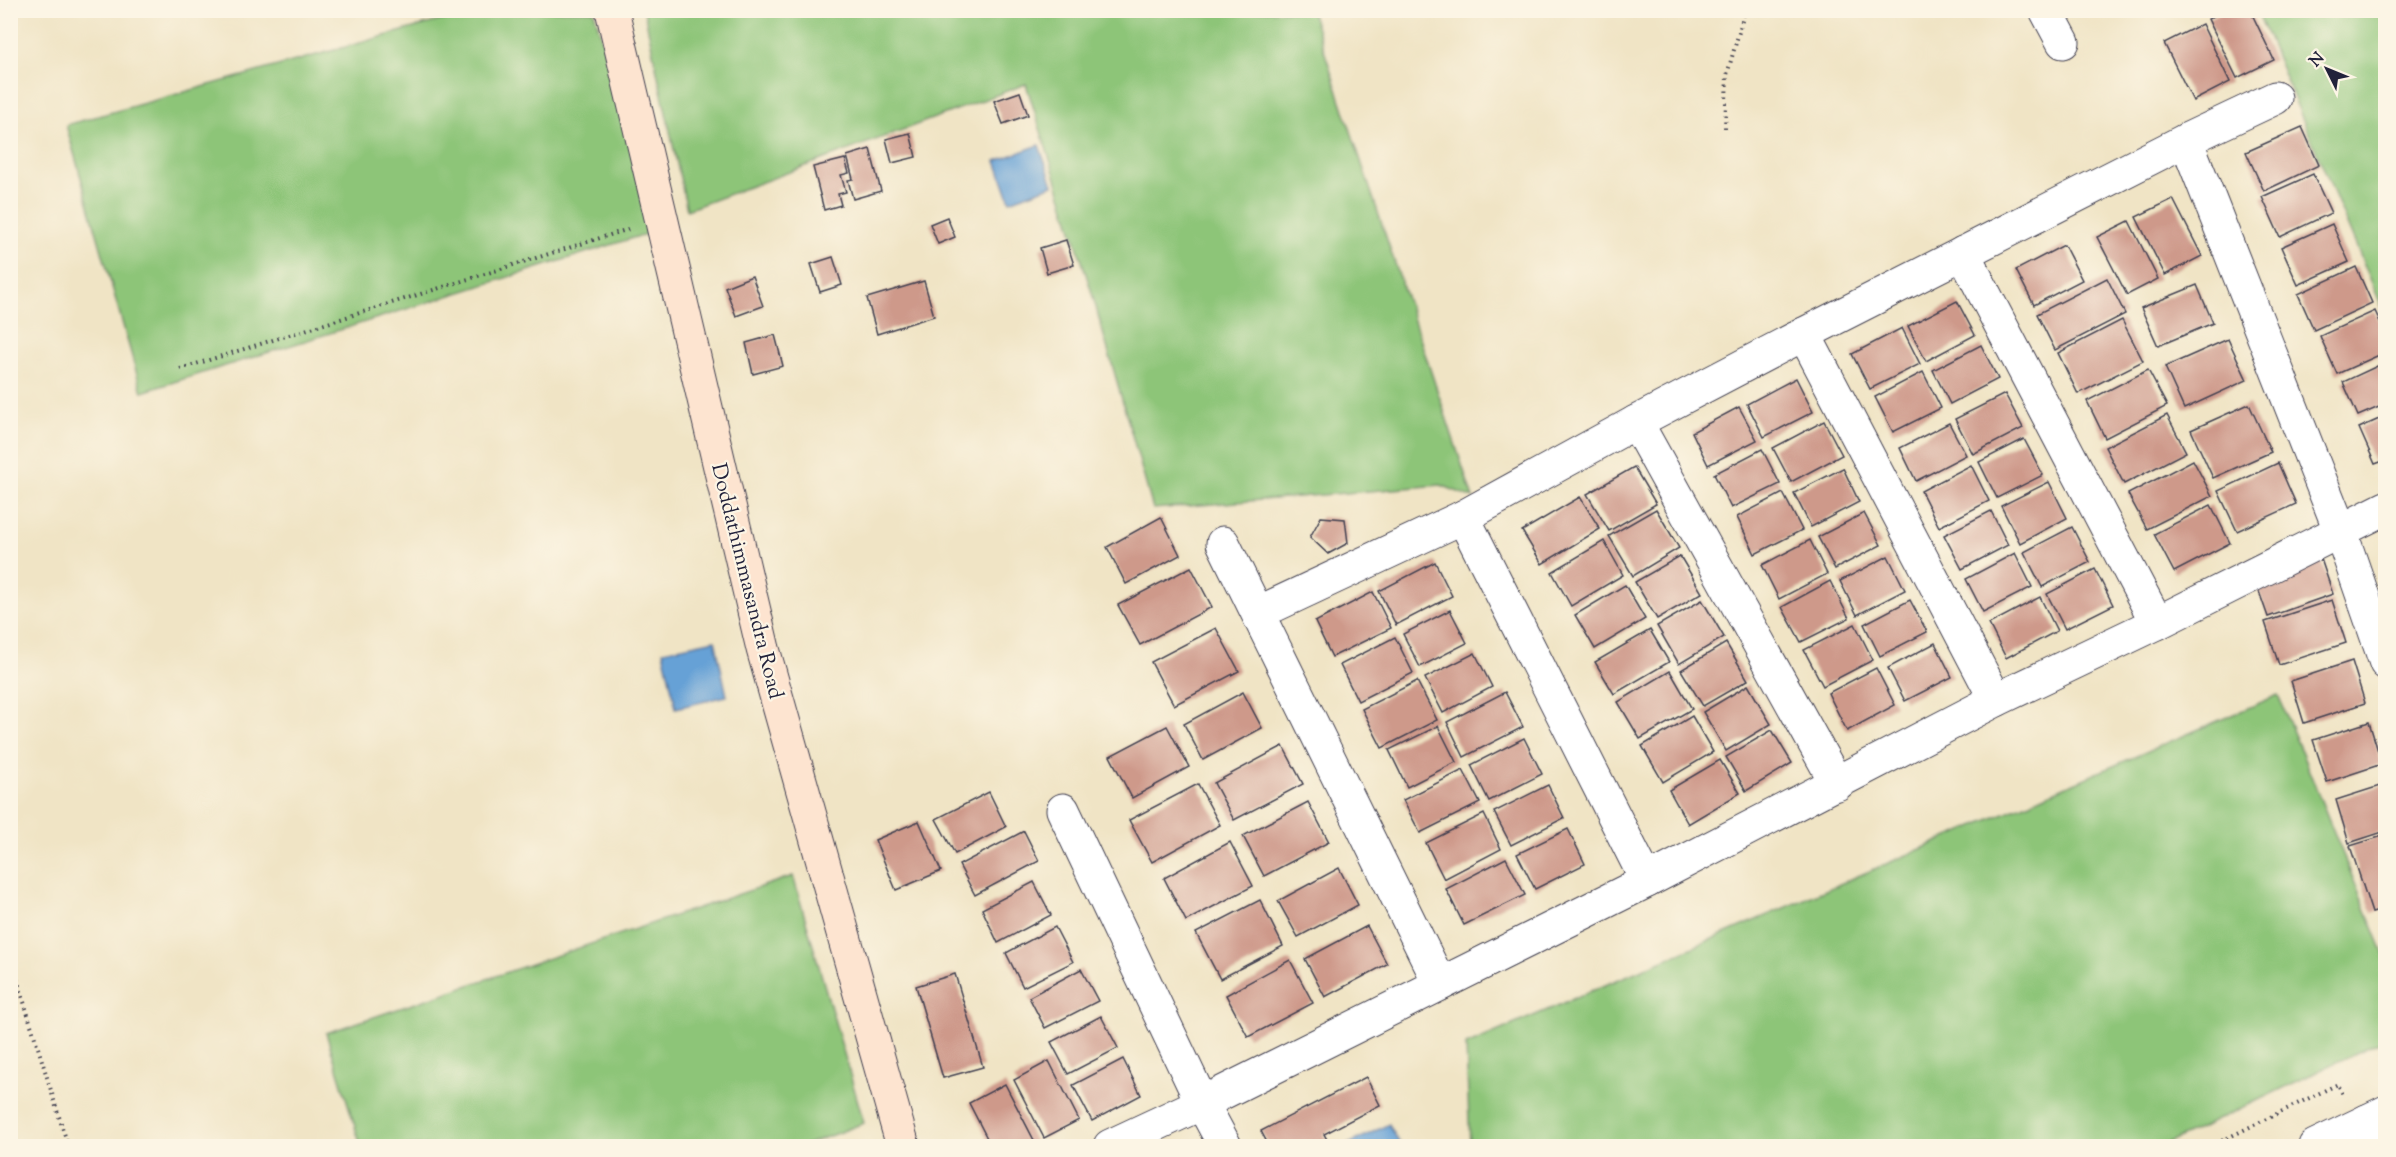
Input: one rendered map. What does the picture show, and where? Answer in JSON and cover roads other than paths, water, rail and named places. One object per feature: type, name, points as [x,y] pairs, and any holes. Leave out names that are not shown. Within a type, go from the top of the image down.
[{"type":"street","name":"Doddathimmasandra Road","points":[[612,10],[763,649],[903,1146]]},
{"type":"street","points":[[2046,10],[2063,42]]},
{"type":"street","points":[[1258,613],[1463,517],[1636,422],[1804,334],[2186,140],[2274,98]]},
{"type":"street","points":[[2186,140],[2340,530],[2385,663]]},
{"type":"street","points":[[1963,253],[2157,623]]},
{"type":"street","points":[[1804,334],[1996,700]]},
{"type":"street","points":[[1636,422],[1837,784]]},
{"type":"street","points":[[1110,1146],[1202,1103],[1647,881],[1996,700],[2157,623],[2385,508]]},
{"type":"street","points":[[1463,517],[1647,881]]},
{"type":"street","points":[[1223,543],[1440,984]]},
{"type":"street","points":[[1063,810],[1202,1103],[1225,1146]]},
{"type":"street","points":[[2315,1146],[2372,1126]]},
{"type":"water","points":[[1039,145],[1053,185],[1010,201],[996,161]]},
{"type":"water","points":[[715,640],[727,696],[676,708],[663,651]]},
{"type":"water","points":[[1389,1124],[1401,1146],[1345,1146]]}]
